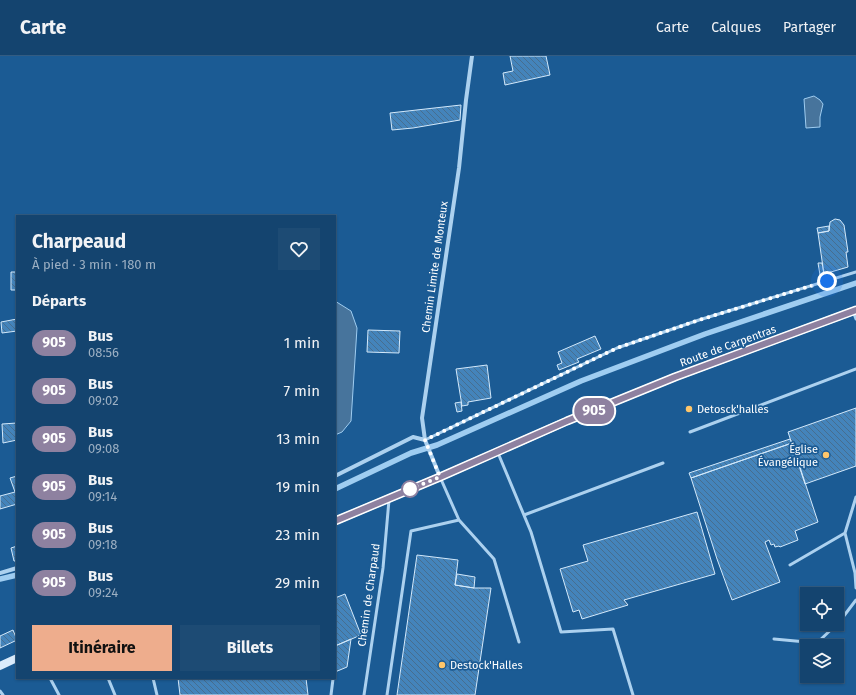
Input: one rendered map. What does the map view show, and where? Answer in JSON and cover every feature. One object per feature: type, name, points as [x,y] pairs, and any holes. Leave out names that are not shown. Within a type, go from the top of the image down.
[{"type":"main road","name":"Route de Carpentras","points":[[336,521],[675,377],[855,313]]},
{"type":"main road","points":[[0,666],[16,658]]},
{"type":"street","name":"Chemin Limite de Monteux","points":[[440,477],[425,440],[422,418],[459,168],[472,56]]},
{"type":"street","points":[[336,476],[413,437],[425,440]]},
{"type":"street","points":[[0,573],[16,568]]},
{"type":"lane","points":[[425,440],[617,348],[699,320],[856,272]]},
{"type":"lane","points":[[690,432],[856,369]]},
{"type":"lane","points":[[497,452],[524,515],[561,632],[613,629],[633,695]]},
{"type":"lane","points":[[524,515],[663,463]]},
{"type":"lane","points":[[440,477],[459,520],[494,559],[519,642]]},
{"type":"lane","points":[[856,497],[845,533],[856,574],[856,588]]},
{"type":"lane","name":"Chemin de Charpaud","points":[[364,695],[383,568],[389,498]]},
{"type":"lane","points":[[387,695],[411,532],[459,520]]},
{"type":"lane","points":[[790,565],[845,533]]},
{"type":"lane","points":[[774,639],[817,643],[840,622],[856,600]]},
{"type":"lane","points":[[51,679],[59,695]]},
{"type":"lane","points":[[108,679],[115,695]]},
{"type":"lane","points":[[153,679],[157,695]]},
{"type":"lane","points":[[331,695],[333,679]]},
{"type":"lane","points":[[0,691],[3,695]]},
{"type":"water","points":[[814,96],[823,104],[820,117],[820,127],[806,128],[804,99]]},
{"type":"water","points":[[336,302],[351,311],[357,328],[351,421],[342,432],[336,435]]},
{"type":"building","points":[[510,56],[546,56],[550,75],[505,85],[503,73],[513,71]]},
{"type":"building","points":[[461,105],[460,120],[392,130],[390,113]]},
{"type":"building","points":[[835,219],[840,220],[844,225],[848,252],[846,252],[848,267],[824,274],[818,233],[829,231],[830,222]]},
{"type":"building","points":[[829,226],[829,231],[818,233],[817,228]]},
{"type":"building","points":[[818,263],[822,263],[824,274],[820,275]]},
{"type":"building","points":[[11,272],[16,272],[16,290],[11,290]]},
{"type":"building","points":[[16,319],[16,331],[2,333],[1,322]]},
{"type":"building","points":[[368,330],[400,331],[399,353],[367,352]]},
{"type":"building","points":[[595,336],[601,349],[577,359],[579,362],[559,370],[557,365],[562,363],[558,352]]},
{"type":"building","points":[[487,365],[491,398],[468,402],[468,405],[462,406],[456,369]]},
{"type":"building","points":[[461,402],[462,411],[457,412],[455,403]]},
{"type":"building","name":"Église Évangélique","points":[[856,408],[856,466],[805,484],[788,432]]},
{"type":"building","points":[[16,423],[16,440],[3,443],[2,424]]},
{"type":"building","points":[[790,439],[792,443],[691,478],[689,473]]},
{"type":"building","points":[[792,443],[818,522],[795,531],[798,540],[780,547],[775,547],[774,544],[771,545],[769,540],[765,542],[780,582],[732,600],[691,478]]},
{"type":"building","points":[[16,476],[16,504],[0,509],[0,496],[15,492],[10,478]]},
{"type":"building","points":[[697,512],[715,574],[624,600],[628,605],[582,619],[579,610],[573,612],[560,569],[588,561],[583,545]]},
{"type":"building","points":[[16,546],[16,561],[14,561],[11,548]]},
{"type":"building","points":[[417,555],[458,560],[455,585],[474,588],[491,588],[475,695],[397,695]]},
{"type":"building","points":[[457,574],[475,577],[474,588],[455,585]]},
{"type":"building","points":[[345,594],[361,635],[336,646],[336,598]]},
{"type":"building","points":[[13,630],[16,640],[0,648],[0,636]]},
{"type":"building","points":[[351,639],[347,667],[336,672],[336,646]]},
{"type":"building","points":[[178,679],[306,679],[308,695],[180,695]]},
{"type":"waterway","points":[[336,489],[411,453],[437,445],[581,381],[705,334],[856,283]]},
{"type":"waterway","points":[[0,579],[16,575]]},
{"type":"bus line","name":"905","points":[[336,521],[567,421],[675,377],[856,310]]},
{"type":"place","name":"Detosck'halles","points":[[689,409]]},
{"type":"place","name":"Église Évangélique","points":[[826,455]]},
{"type":"place","name":"Destock'Halles","points":[[442,665]]},
{"type":"route","points":[[410,489],[440,477],[425,440],[617,348],[699,320],[827,281]]}]
